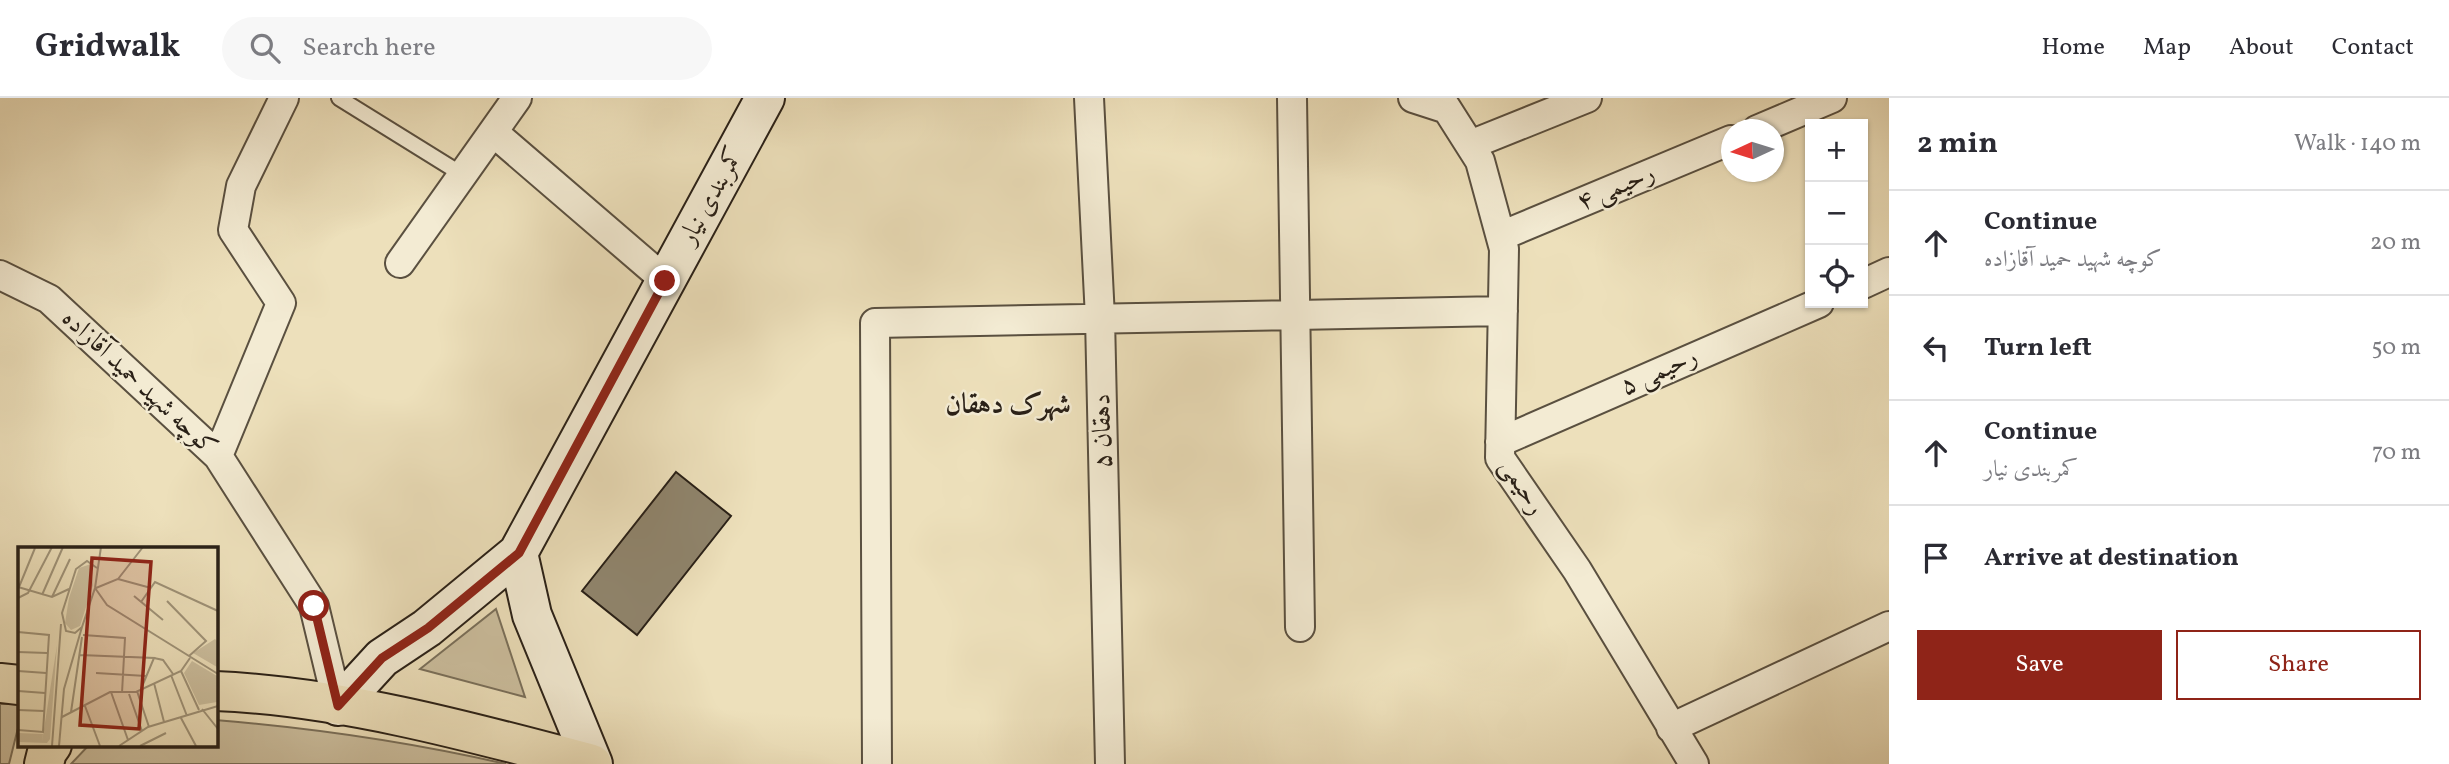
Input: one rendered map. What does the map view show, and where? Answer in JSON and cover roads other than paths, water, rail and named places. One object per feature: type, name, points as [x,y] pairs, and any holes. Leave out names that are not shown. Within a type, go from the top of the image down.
[{"type":"highway","points":[[0,683],[18,685]]},
{"type":"highway","points":[[217,691],[251,692],[338,706],[475,733],[592,764]]},
{"type":"highway","points":[[44,764],[50,746]]},
{"type":"main road","name":"کمربندی نیار","points":[[519,553],[765,98]]},
{"type":"main road","points":[[338,706],[382,658],[428,628],[519,553],[532,615],[592,764]]},
{"type":"street","points":[[218,456],[281,303],[233,230],[241,186],[284,98]]},
{"type":"street","points":[[400,263],[517,98]]},
{"type":"street","name":"دهقان ۵","points":[[1089,98],[1100,318],[1110,764]]},
{"type":"street","points":[[1292,98],[1300,627]]},
{"type":"street","points":[[1413,98],[1444,104]]},
{"type":"street","points":[[1470,145],[1587,98]]},
{"type":"street","points":[[1783,119],[1832,98]]},
{"type":"street","name":"رحیمی","points":[[1444,104],[1480,161],[1504,249],[1500,458],[1577,570],[1694,764]]},
{"type":"street","points":[[493,132],[665,281]]},
{"type":"street","name":"رحیمی ۴","points":[[1501,236],[1721,144]]},
{"type":"street","points":[[1868,282],[1889,272]]},
{"type":"street","name":"کوچه شهید حمید آقازاده","points":[[0,275],[49,299],[218,456],[314,606],[338,706]]},
{"type":"street","name":"رحیمی ۵","points":[[1500,442],[1808,308]]},
{"type":"street","points":[[877,764],[875,323],[1503,311]]},
{"type":"street","points":[[1671,728],[1889,626]]},
{"type":"lane","points":[[339,98],[463,175]]},
{"type":"district","name":"شهرک دهقان","points":[[1008,405]]}]
